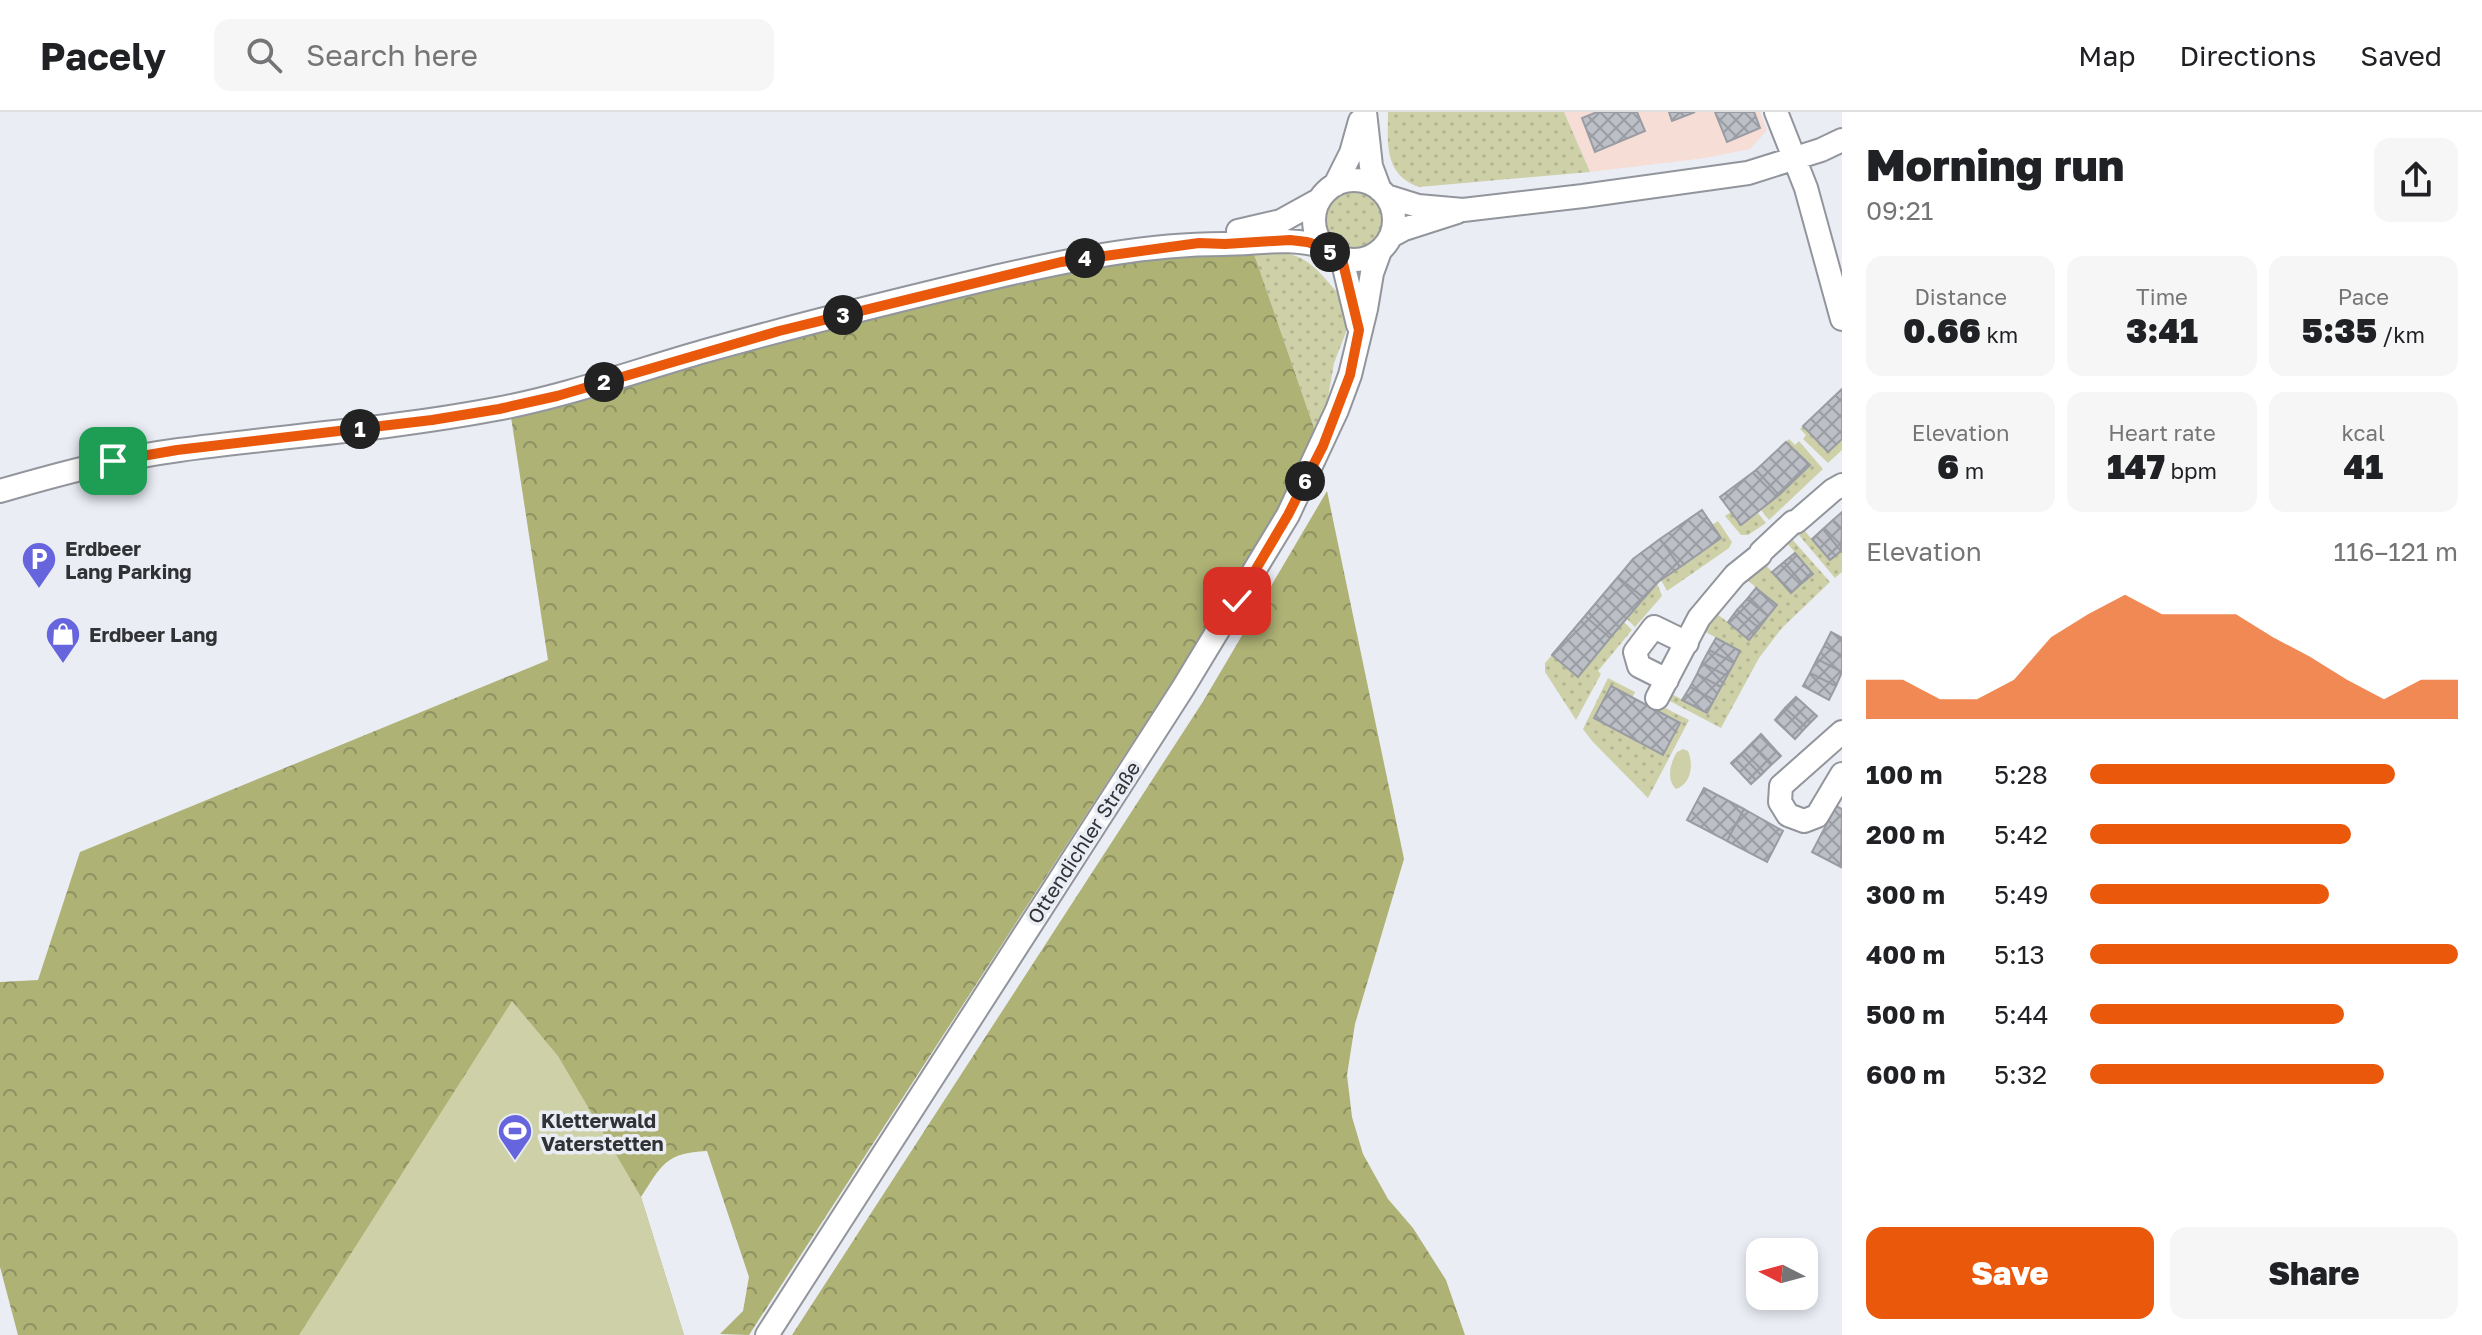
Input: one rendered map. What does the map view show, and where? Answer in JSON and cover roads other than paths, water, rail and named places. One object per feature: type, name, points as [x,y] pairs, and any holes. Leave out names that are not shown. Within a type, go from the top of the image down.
[{"type":"street","points":[[1333,253],[1319,240],[1314,224],[1327,192],[1351,153],[1364,112]]},
{"type":"street","points":[[1364,112],[1371,166],[1394,216],[1386,243]]},
{"type":"street","points":[[1776,112],[1834,258],[1842,319]]},
{"type":"street","points":[[1199,243],[1223,234],[1281,221],[1327,192],[1354,180],[1373,185],[1383,193],[1418,206],[1463,210],[1748,173],[1842,140]]},
{"type":"street","points":[[0,491],[113,461],[177,450],[432,420],[499,409],[557,396],[703,352],[1061,262],[1199,243],[1290,240],[1307,242],[1358,260],[1404,229],[1463,210]]},
{"type":"street","name":"Ottendichler Straße","points":[[767,1335],[1183,688],[1288,515],[1350,375],[1374,266],[1386,243]]},
{"type":"street","name":"Ottendichler Straße","points":[[1333,253],[1359,330]]},
{"type":"street","points":[[1687,643],[1654,627],[1635,652],[1639,666],[1662,689],[1687,643],[1699,618],[1735,575],[1793,522],[1842,485]]},
{"type":"street","points":[[1842,732],[1781,786],[1780,802],[1788,815],[1804,821],[1817,816],[1842,774]]},
{"type":"place","name":"Erdbeer Lang Parking","points":[[39,590]]},
{"type":"place","name":"Erdbeer Lang","points":[[63,665]]},
{"type":"place","name":"Kletterwald Vaterstetten","points":[[515,1162]]}]
